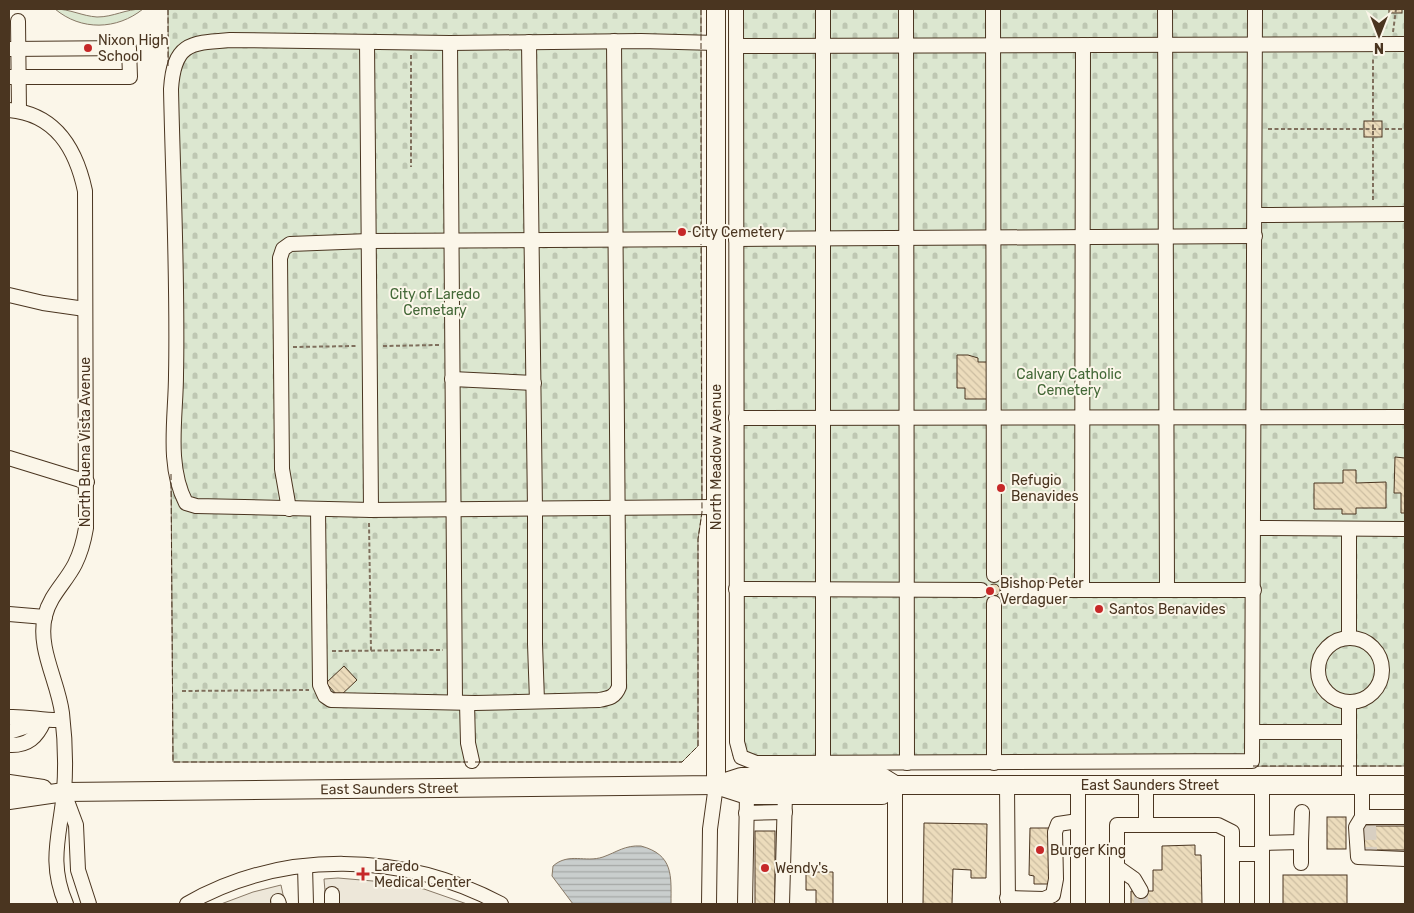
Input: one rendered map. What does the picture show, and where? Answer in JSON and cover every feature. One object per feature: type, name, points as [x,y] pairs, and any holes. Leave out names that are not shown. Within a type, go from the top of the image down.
[{"type":"main road","name":"North Meadow Avenue","points":[[716,9],[716,785]]},
{"type":"main road","name":"East Saunders Street","points":[[9,800],[64,792],[716,785],[741,777],[882,777],[895,785],[1405,785]]},
{"type":"main road","name":"East Saunders Street","points":[[9,784],[64,792]]},
{"type":"main road","name":"East Saunders Street","points":[[716,785],[746,795],[785,804],[882,795],[895,785]]},
{"type":"street","points":[[736,9],[736,589],[738,750],[741,757],[756,763],[823,764],[1252,761],[1254,755],[1255,9]]},
{"type":"street","points":[[822,9],[823,764]]},
{"type":"street","points":[[906,9],[906,763]]},
{"type":"street","points":[[993,9],[994,575]]},
{"type":"street","points":[[1165,9],[1166,590]]},
{"type":"street","points":[[14,111],[15,17]]},
{"type":"street","points":[[716,43],[614,41],[450,43],[230,40],[200,43],[182,50],[175,61],[172,74],[176,375],[174,452],[179,490],[186,503],[196,506],[318,509],[370,514],[453,509],[716,507]]},
{"type":"street","points":[[318,509],[320,685],[325,696],[330,700],[340,702],[461,703],[599,700],[611,698],[616,693],[619,687],[614,41]]},
{"type":"street","points":[[367,42],[370,514]]},
{"type":"street","points":[[529,42],[534,383],[535,644],[538,701]]},
{"type":"street","points":[[736,46],[1165,45],[1400,42]]},
{"type":"street","points":[[450,43],[453,509],[461,703],[472,761]]},
{"type":"street","points":[[1082,45],[1082,590]]},
{"type":"street","points":[[14,49],[130,48],[130,77],[14,77]]},
{"type":"street","name":"North Buena Vista Avenue","points":[[14,111],[38,118],[60,133],[70,146],[80,170],[86,217],[85,309],[88,482],[86,528],[83,546],[75,565],[51,600],[45,617],[44,636],[46,652],[57,686],[62,720],[64,792]]},
{"type":"street","points":[[1255,214],[1405,214]]},
{"type":"street","points":[[736,239],[1255,236]]},
{"type":"street","points":[[289,509],[282,469],[280,258],[283,249],[290,244],[452,240],[716,240]]},
{"type":"street","points":[[9,295],[43,303],[85,309]]},
{"type":"street","points":[[452,379],[534,383]]},
{"type":"street","points":[[736,418],[1254,418],[1403,414]]},
{"type":"street","points":[[9,458],[88,482]]},
{"type":"street","points":[[1254,528],[1405,529]]},
{"type":"street","points":[[1349,529],[1349,638]]},
{"type":"street","points":[[994,575],[1006,581],[1008,590],[1002,600],[994,603],[986,600],[981,590],[984,579],[994,575]]},
{"type":"street","points":[[736,589],[981,590]]},
{"type":"street","points":[[1008,590],[1254,590]]},
{"type":"street","points":[[994,603],[994,763]]},
{"type":"street","points":[[9,614],[45,617]]},
{"type":"street","points":[[1349,638],[1368,644],[1375,651],[1382,670],[1378,685],[1368,697],[1349,703],[1338,701],[1325,691],[1318,676],[1317,665],[1321,655],[1328,646],[1337,640],[1349,638]]},
{"type":"street","points":[[1349,703],[1349,732],[1355,785],[1367,820]]},
{"type":"street","points":[[9,716],[22,716],[44,721]]},
{"type":"street","points":[[9,732],[44,721],[62,720]]},
{"type":"street","points":[[9,745],[28,742],[38,734],[44,721]]},
{"type":"street","points":[[1254,732],[1349,732]]},
{"type":"street","name":"North Meadow Avenue","points":[[709,904],[710,829],[716,785]]},
{"type":"street","points":[[895,785],[895,904]]},
{"type":"street","points":[[1007,785],[1011,899],[1044,899],[1053,895],[1056,879],[1055,832],[1058,824],[1078,821]]},
{"type":"street","points":[[1078,785],[1078,904]]},
{"type":"street","points":[[1146,785],[1146,825]]},
{"type":"street","points":[[1262,785],[1262,904]]},
{"type":"street","points":[[64,792],[55,852],[60,886],[66,904]]},
{"type":"street","points":[[64,792],[76,825],[78,870],[90,904]]},
{"type":"street","points":[[745,904],[746,795]]},
{"type":"street","points":[[746,813],[785,804],[782,904]]},
{"type":"street","points":[[1301,864],[1302,812]]},
{"type":"street","points":[[1405,817],[1367,820],[1356,827],[1356,850],[1358,857],[1370,855],[1405,859]]},
{"type":"street","points":[[1117,904],[1117,825],[1218,825],[1232,832],[1232,904]]},
{"type":"street","points":[[777,904],[777,858],[785,840]]},
{"type":"street","points":[[1232,854],[1301,842]]},
{"type":"street","points":[[187,904],[249,878],[305,866],[338,863],[398,868],[456,883],[501,904]]},
{"type":"street","points":[[305,866],[306,904]]},
{"type":"street","points":[[1116,867],[1134,879],[1141,891]]},
{"type":"path","points":[[1396,9],[1392,29],[1400,42]]},
{"type":"path","points":[[411,48],[411,167]]},
{"type":"path","points":[[1373,50],[1373,208]]},
{"type":"path","points":[[1261,129],[1405,129]]},
{"type":"path","points":[[383,346],[446,345]]},
{"type":"path","points":[[286,348],[364,346]]},
{"type":"path","points":[[370,514],[371,651]]},
{"type":"path","points":[[325,651],[449,650]]},
{"type":"path","points":[[182,691],[312,690],[313,694]]},
{"type":"green space","points":[[55,9],[97,17],[143,9],[122,21],[99,25],[76,21]]},
{"type":"green space","name":"City of Laredo Cemetary","points":[[168,9],[701,9],[702,512],[698,539],[698,746],[682,762],[173,762]]},
{"type":"green space","name":"Calvary Catholic Cemetery","points":[[732,9],[1405,9],[1405,766],[747,767],[733,756]]},
{"type":"shaded area","points":[[641,846],[660,855],[665,861],[670,876],[671,904],[573,904],[552,876],[553,866],[559,862],[571,859],[596,859],[626,848]]},
{"type":"shaded area","points":[[338,878],[396,883],[424,889],[467,904],[326,904],[324,879]]},
{"type":"shaded area","points":[[281,885],[285,904],[221,904],[253,892]]},
{"type":"building","points":[[1389,9],[1402,9],[1402,13],[1389,13]]},
{"type":"building","points":[[1364,121],[1382,121],[1382,137],[1364,137]]},
{"type":"building","points":[[957,355],[968,355],[978,358],[978,362],[989,362],[989,399],[965,399],[965,388],[957,388]]},
{"type":"building","points":[[1395,457],[1405,458],[1405,513],[1401,513],[1401,493],[1394,493]]},
{"type":"building","points":[[1343,470],[1356,470],[1356,483],[1386,482],[1386,508],[1356,508],[1356,514],[1342,514],[1342,509],[1314,509],[1314,483],[1343,483]]},
{"type":"building","points":[[996,584],[999,585],[999,595],[992,596],[989,595],[988,588],[989,585]]},
{"type":"building","points":[[344,666],[357,680],[339,697],[326,683]]},
{"type":"building","points":[[1327,817],[1346,817],[1346,849],[1327,849]]},
{"type":"building","points":[[924,823],[987,824],[986,878],[971,878],[971,870],[953,869],[952,904],[923,904]]},
{"type":"building","points":[[1360,826],[1405,826],[1405,850],[1360,850]]},
{"type":"building","points":[[1030,828],[1051,828],[1051,884],[1034,884],[1034,876],[1029,875]]},
{"type":"building","name":"Wendy's","points":[[755,831],[775,831],[775,904],[755,904]]},
{"type":"building","points":[[1195,845],[1195,855],[1201,855],[1202,904],[1131,904],[1131,891],[1153,891],[1153,870],[1162,870],[1162,846]]},
{"type":"building","points":[[806,872],[833,872],[833,904],[816,904],[816,890],[806,890]]},
{"type":"building","points":[[1283,875],[1347,875],[1347,904],[1283,904]]},
{"type":"tunnel","points":[[1369,826],[1370,850]]},
{"type":"tunnel","points":[[1141,891],[1141,904]]},
{"type":"fence","points":[[168,9],[168,66]]},
{"type":"fence","points":[[701,9],[701,236]]},
{"type":"fence","points":[[475,762],[682,762],[698,746],[698,539],[702,512],[701,244]]},
{"type":"fence","points":[[171,474],[173,762],[468,762]]},
{"type":"fence","points":[[1253,766],[1345,766]]},
{"type":"fence","points":[[1353,766],[1405,766]]},
{"type":"place","name":"Nixon High School","points":[[88,48]]},
{"type":"place","name":"City Cemetery","points":[[682,232]]},
{"type":"place","name":"Refugio Benavides","points":[[1001,488]]},
{"type":"place","name":"Bishop Peter Verdaguer","points":[[990,591]]},
{"type":"place","name":"Santos Benavides","points":[[1099,609]]},
{"type":"place","name":"Burger King","points":[[1040,850]]},
{"type":"place","name":"Wendy's","points":[[765,868]]},
{"type":"place","name":"Laredo Medical Center","points":[[363,874]]}]
